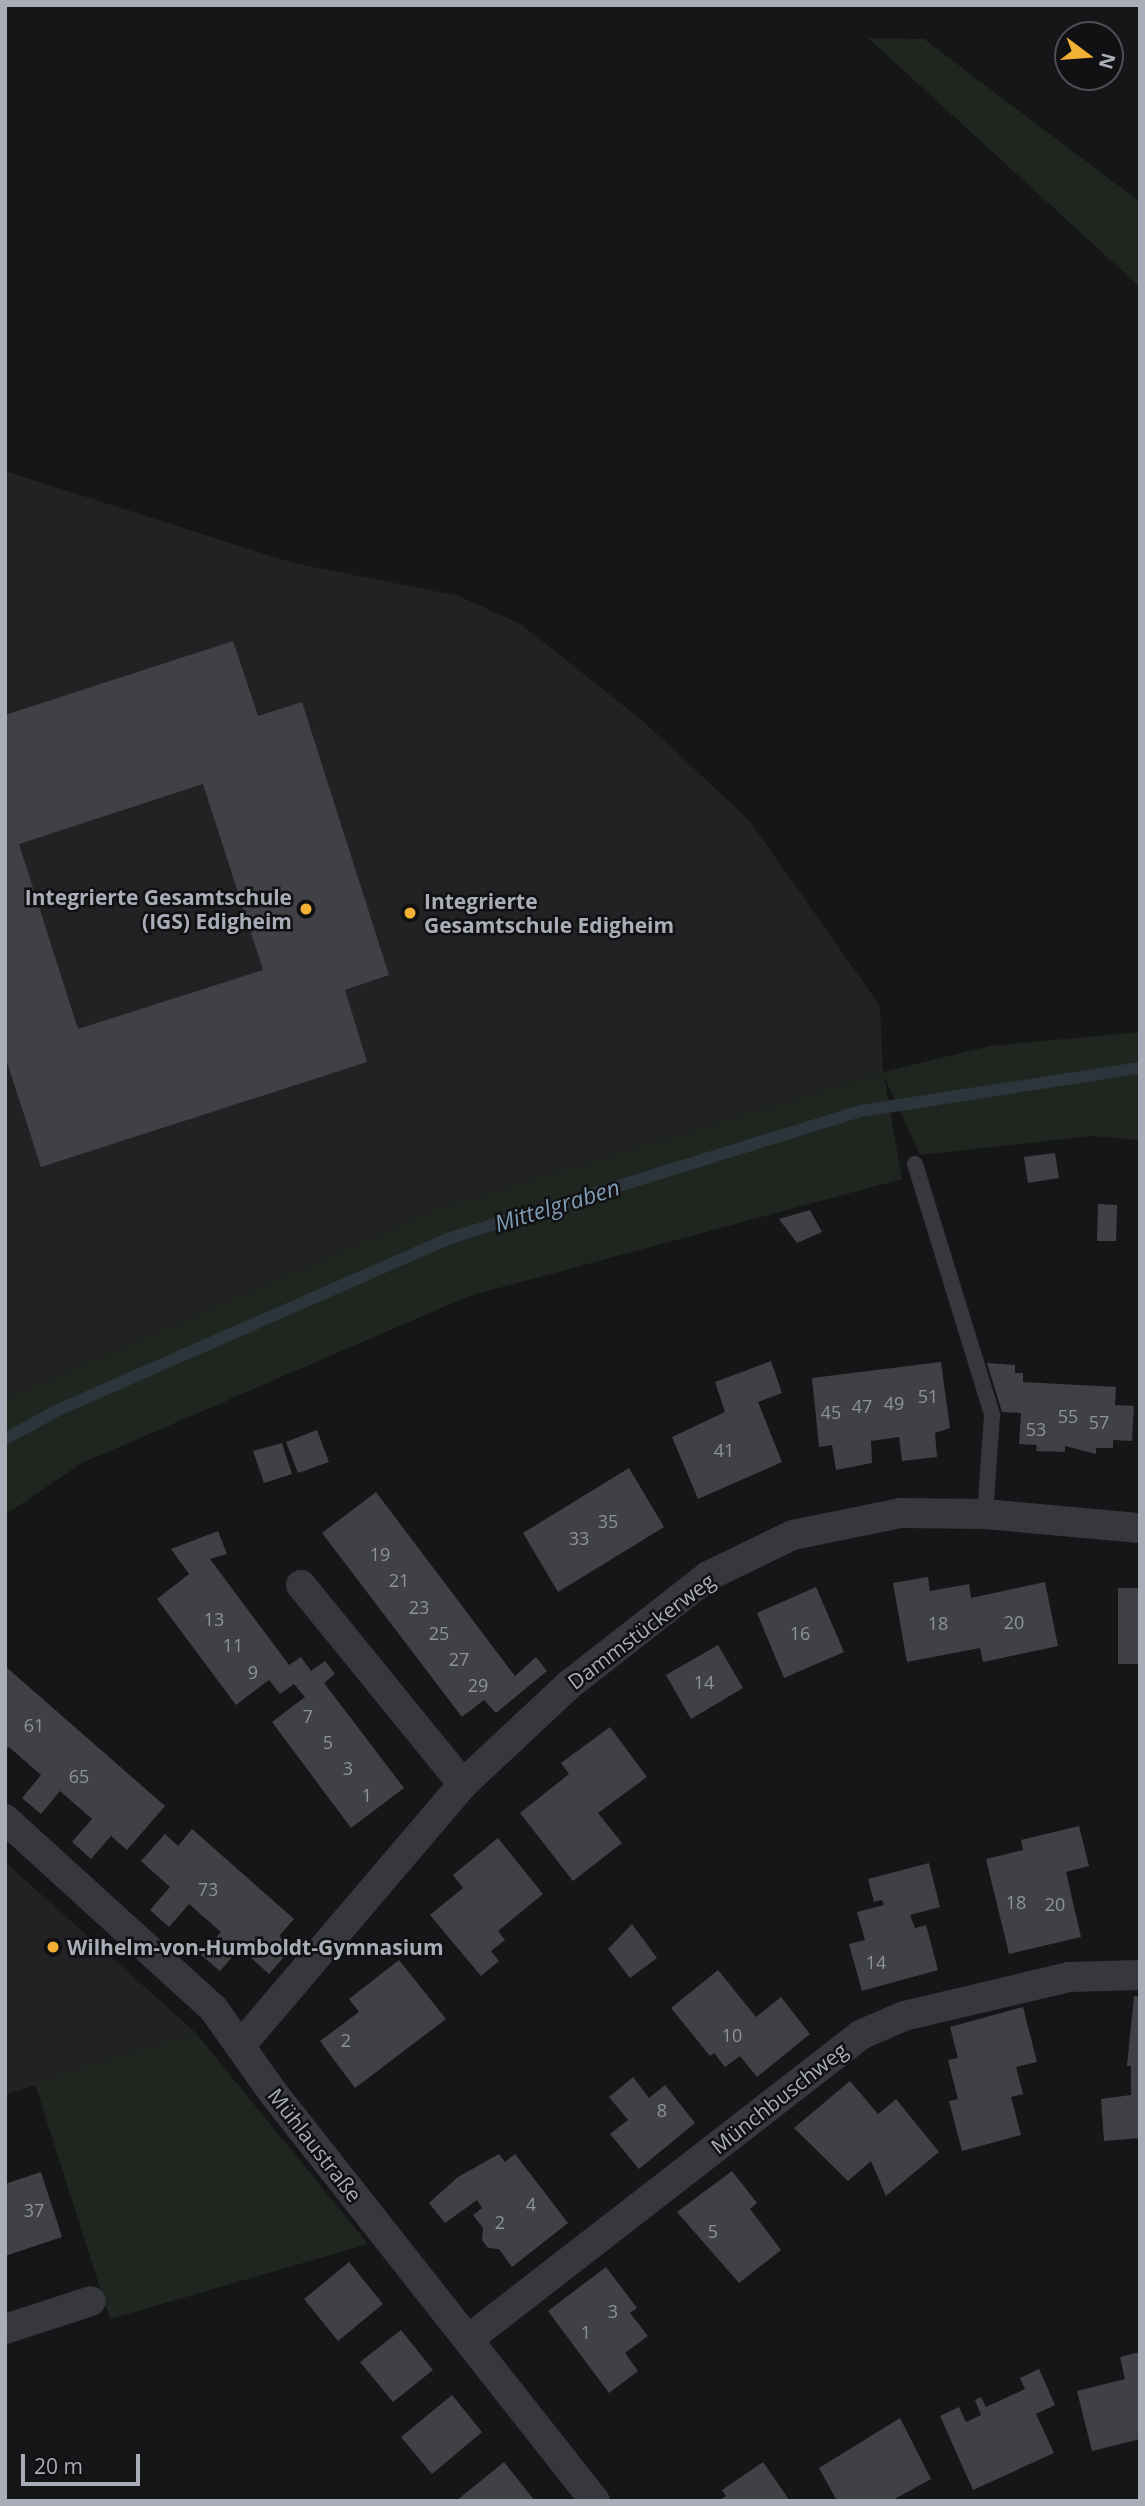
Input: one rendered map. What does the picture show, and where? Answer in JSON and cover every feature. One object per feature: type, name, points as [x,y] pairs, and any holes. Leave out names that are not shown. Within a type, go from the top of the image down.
[{"type":"street","name":"Dammstückerweg","points":[[241,2045],[463,1784],[570,1684],[708,1576],[793,1535],[900,1513],[985,1514],[1140,1528]]},
{"type":"street","points":[[301,1585],[463,1784]]},
{"type":"street","name":"Mühlaustraße","points":[[5,1819],[213,2008],[274,2094],[470,2337],[595,2501]]},
{"type":"street","name":"Münchbuschweg","points":[[470,2337],[860,2035],[904,2016],[1069,1977],[1140,1975]]},
{"type":"street","points":[[5,2329],[91,2301]]},
{"type":"lane","points":[[915,1164],[992,1415],[985,1514]]},
{"type":"shaded area","points":[[868,38],[924,39],[1140,202],[1140,287]]},
{"type":"shaded area","name":"Integrierte Gesamtschule Edigheim","points":[[5,471],[293,563],[459,596],[522,625],[644,722],[749,820],[880,1006],[883,1072],[440,1208],[5,1399]]},
{"type":"shaded area","points":[[1140,1032],[1140,1140],[1092,1136],[920,1155],[884,1076],[902,1179],[469,1296],[82,1463],[5,1515],[5,1399],[440,1208],[883,1072],[990,1046]]},
{"type":"shaded area","name":"Wilhelm-von-Humboldt-Gymnasium","points":[[5,1862],[195,2032],[5,2095]]},
{"type":"shaded area","points":[[195,2032],[368,2244],[110,2319],[35,2084]]},
{"type":"building","name":"Integrierte Gesamtschule (IGS) Edigheim","points":[[233,641],[258,716],[302,702],[389,975],[345,990],[367,1062],[41,1167],[5,1056],[5,715]],"holes":[[[203,784],[263,970],[78,1029],[19,844]]]},
{"type":"building","points":[[1055,1153],[1059,1178],[1028,1183],[1024,1157]]},
{"type":"building","points":[[1098,1204],[1117,1205],[1116,1241],[1097,1241]]},
{"type":"building","points":[[810,1210],[822,1232],[797,1243],[779,1219]]},
{"type":"building","points":[[771,1361],[782,1393],[758,1402],[782,1462],[698,1499],[672,1437],[725,1412],[715,1382]]},
{"type":"building","points":[[941,1362],[950,1428],[935,1433],[937,1457],[902,1461],[899,1437],[871,1441],[872,1463],[836,1470],[832,1445],[819,1447],[812,1378]]},
{"type":"building","points":[[987,1363],[1015,1365],[1015,1373],[1023,1373],[1023,1382],[1116,1387],[1115,1405],[1134,1406],[1132,1441],[1113,1440],[1113,1448],[1096,1448],[1096,1454],[1065,1446],[1065,1452],[1036,1451],[1037,1445],[1019,1444],[1021,1413],[1002,1412]]},
{"type":"building","points":[[317,1430],[329,1462],[298,1473],[286,1442]]},
{"type":"building","points":[[282,1443],[292,1474],[264,1483],[253,1451]]},
{"type":"building","points":[[629,1468],[664,1527],[558,1592],[523,1533]]},
{"type":"building","points":[[376,1492],[515,1676],[536,1657],[547,1671],[496,1713],[484,1700],[462,1717],[322,1533]]},
{"type":"building","points":[[218,1531],[227,1554],[210,1559],[289,1665],[301,1657],[311,1671],[325,1661],[335,1674],[324,1683],[404,1788],[351,1828],[272,1722],[305,1697],[294,1684],[280,1694],[269,1680],[236,1705],[157,1599],[189,1574],[171,1549]]},
{"type":"building","points":[[928,1577],[930,1591],[969,1584],[971,1598],[1045,1582],[1058,1646],[983,1662],[980,1648],[907,1662],[893,1583]]},
{"type":"building","points":[[816,1587],[844,1652],[784,1678],[757,1613]]},
{"type":"building","points":[[1118,1588],[1140,1588],[1140,1664],[1118,1664]]},
{"type":"building","points":[[718,1645],[743,1688],[691,1719],[666,1675]]},
{"type":"building","points":[[5,1666],[165,1806],[127,1850],[111,1836],[91,1859],[72,1842],[92,1819],[60,1791],[41,1814],[22,1798],[41,1775],[9,1747],[5,1751]]},
{"type":"building","points":[[610,1727],[647,1777],[598,1813],[622,1843],[573,1881],[520,1813],[569,1774],[561,1763]]},
{"type":"building","points":[[1079,1826],[1089,1866],[1066,1872],[1081,1937],[1009,1954],[986,1859],[1023,1850],[1021,1840]]},
{"type":"building","points":[[192,1829],[294,1919],[279,1936],[292,1948],[269,1974],[240,1948],[220,1971],[201,1955],[221,1932],[189,1904],[169,1927],[150,1910],[170,1887],[141,1861],[165,1834],[178,1846]]},
{"type":"building","points":[[498,1838],[543,1894],[498,1931],[505,1940],[491,1951],[499,1961],[481,1976],[430,1915],[463,1888],[453,1875]]},
{"type":"building","points":[[929,1863],[940,1907],[910,1915],[915,1928],[926,1925],[938,1970],[862,1991],[849,1944],[865,1940],[857,1912],[884,1905],[882,1900],[874,1902],[868,1879]]},
{"type":"building","points":[[632,1924],[657,1958],[630,1978],[608,1949]]},
{"type":"building","points":[[399,1960],[446,2019],[355,2088],[320,2041],[359,2012],[349,1999]]},
{"type":"building","points":[[718,1970],[756,2017],[781,1997],[810,2034],[757,2077],[740,2056],[725,2067],[714,2053],[710,2056],[671,2008]]},
{"type":"building","points":[[1134,1996],[1140,1997],[1140,2138],[1104,2141],[1101,2099],[1131,2095],[1131,2066],[1127,2066]]},
{"type":"building","points":[[1023,2007],[1037,2062],[1016,2067],[1023,2094],[1011,2097],[1021,2135],[962,2151],[949,2101],[958,2099],[948,2060],[958,2058],[950,2027]]},
{"type":"building","points":[[633,2077],[649,2098],[665,2085],[695,2123],[639,2169],[610,2134],[628,2120],[609,2097]]},
{"type":"building","points":[[850,2081],[878,2114],[896,2099],[939,2152],[886,2196],[871,2161],[848,2181],[794,2128]]},
{"type":"building","points":[[499,2154],[505,2162],[515,2154],[568,2223],[512,2267],[499,2249],[488,2248],[482,2240],[483,2228],[473,2215],[482,2208],[477,2200],[445,2223],[429,2203],[458,2177]]},
{"type":"building","points":[[732,2171],[757,2203],[750,2209],[781,2250],[739,2283],[677,2212]]},
{"type":"building","points":[[41,2172],[62,2237],[5,2256],[5,2184]]},
{"type":"building","points":[[349,2262],[383,2304],[338,2341],[304,2299]]},
{"type":"building","points":[[606,2267],[637,2308],[630,2313],[648,2336],[625,2353],[638,2371],[609,2393],[548,2311]]},
{"type":"building","points":[[401,2330],[433,2370],[393,2402],[360,2362]]},
{"type":"building","points":[[1140,2352],[1140,2439],[1092,2451],[1077,2391],[1125,2379],[1120,2357]]},
{"type":"building","points":[[1039,2369],[1055,2405],[1036,2414],[1054,2453],[973,2490],[940,2416],[959,2407],[966,2422],[981,2415],[975,2400],[981,2397],[986,2407],[1025,2389],[1020,2378]]},
{"type":"building","points":[[452,2395],[482,2432],[432,2474],[401,2437]]},
{"type":"building","points":[[900,2418],[931,2479],[891,2501],[837,2501],[819,2468]]},
{"type":"building","points":[[504,2462],[535,2501],[456,2501]]},
{"type":"building","points":[[763,2462],[790,2501],[718,2501],[726,2496],[722,2490]]},
{"type":"waterway","name":"Mittelgraben","points":[[5,1439],[58,1410],[447,1239],[861,1111],[1140,1068]]},
{"type":"place","name":"Integrierte Gesamtschule (IGS) Edigheim","points":[[306,909]]},
{"type":"place","name":"Integrierte Gesamtschule Edigheim","points":[[410,913]]},
{"type":"place","name":"Wilhelm-von-Humboldt-Gymnasium","points":[[53,1947]]}]
